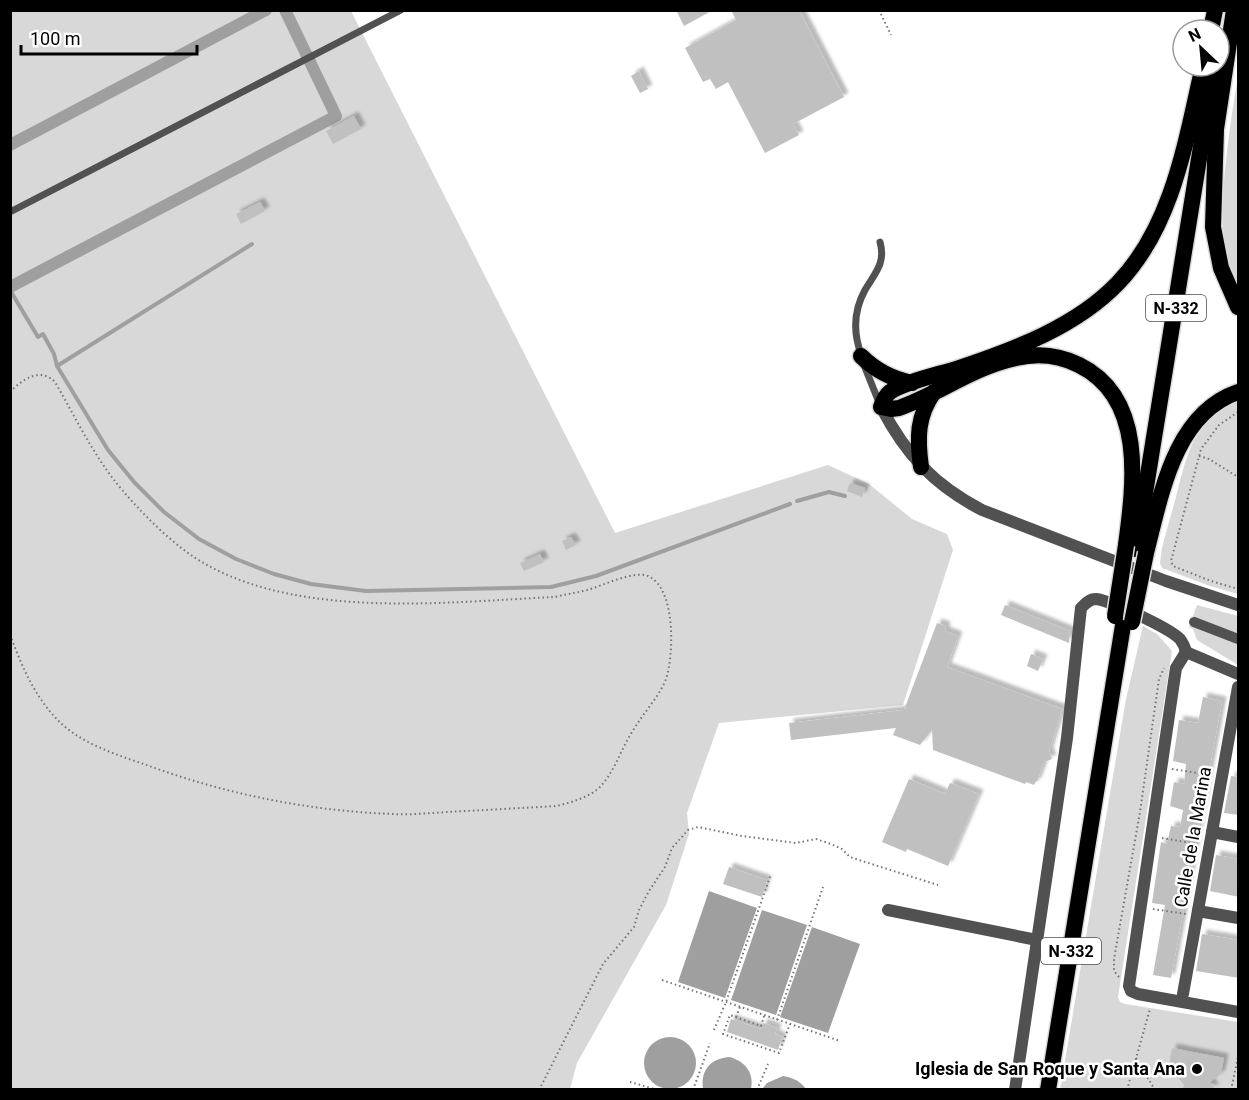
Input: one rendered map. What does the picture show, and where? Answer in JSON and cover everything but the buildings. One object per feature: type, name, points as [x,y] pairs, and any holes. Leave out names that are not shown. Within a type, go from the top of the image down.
[{"type":"highway","points":[[1234,10],[1216,129],[1213,227],[1221,268],[1239,307]]},
{"type":"highway","points":[[1136,549],[1128,430],[1112,392],[1095,375],[1064,359],[1032,355],[977,370],[899,408],[881,407],[890,392],[1006,351],[1053,329],[1098,301],[1118,282],[1146,246],[1166,205],[1189,129],[1200,78]]},
{"type":"highway","name":"N-332","points":[[1048,1089],[1212,78]]},
{"type":"highway","points":[[861,356],[885,374],[913,383]]},
{"type":"highway","points":[[921,466],[919,424],[926,403],[935,391]]},
{"type":"highway","points":[[1136,549],[1188,431],[1211,405],[1239,392]]},
{"type":"highway","points":[[1093,812],[1092,785],[1124,619]]},
{"type":"street","points":[[881,407],[899,438],[921,466],[951,492],[982,510],[1166,581],[1239,605]]},
{"type":"street","points":[[1015,1089],[1067,738],[1081,608],[1096,599],[1113,604],[1178,637],[1186,652],[1239,674]]},
{"type":"street","points":[[1194,622],[1239,639]]},
{"type":"street","points":[[1186,652],[1176,669],[1129,984],[1131,991],[1137,994],[1239,1012]]},
{"type":"street","name":"Calle de la Marina","points":[[1183,993],[1222,777],[1233,753],[1239,687]]},
{"type":"street","points":[[1212,832],[1239,837]]},
{"type":"street","points":[[888,910],[1037,940]]},
{"type":"street","points":[[1198,913],[1239,918]]},
{"type":"street","points":[[1129,984],[1239,1004]]},
{"type":"lane","points":[[10,212],[401,10]]},
{"type":"lane","points":[[880,242],[882,259],[880,267],[866,289],[857,312],[855,325],[861,356],[881,407]]},
{"type":"path","points":[[879,10],[891,35]]},
{"type":"path","points":[[10,392],[31,376],[41,374],[49,376],[55,382],[114,481],[184,550],[206,565],[227,575],[289,594],[324,600],[366,603],[555,597],[633,576],[647,575],[656,581],[664,594],[671,626],[665,681],[633,730],[612,772],[598,788],[578,800],[557,806],[395,814],[274,801],[169,773],[97,746],[69,729],[50,710],[20,663],[10,634]]},
{"type":"path","points":[[1239,412],[1219,425],[1198,456],[1171,561],[1173,566],[1185,571],[1239,589]]},
{"type":"path","points":[[1198,456],[1209,459],[1239,477]]},
{"type":"path","points":[[1129,984],[1114,971],[1114,958],[1140,812],[1159,679],[1161,671],[1167,667]]},
{"type":"path","points":[[1170,769],[1222,777]]},
{"type":"path","points":[[539,1089],[603,964],[634,927],[639,910],[665,867],[672,848],[688,830],[698,827],[796,843],[816,839],[842,849],[850,856],[862,861],[938,885]]},
{"type":"path","points":[[1151,836],[1210,846]]},
{"type":"path","points":[[714,1030],[771,874]]},
{"type":"path","points":[[777,1020],[823,887]]},
{"type":"path","points":[[1150,908],[1198,913]]},
{"type":"path","points":[[662,980],[840,1041]]},
{"type":"path","points":[[1127,1089],[1151,1006]]},
{"type":"path","points":[[736,1017],[740,1007]]},
{"type":"path","points":[[765,1015],[761,1026],[730,1015],[723,1034],[779,1053],[790,1024]]},
{"type":"path","points":[[693,1089],[710,1043]]},
{"type":"path","points":[[1231,1089],[1239,1057]]},
{"type":"path","points":[[1136,1058],[1155,1089]]},
{"type":"path","points":[[757,1089],[768,1064]]},
{"type":"path","points":[[630,1082],[658,1089]]},
{"type":"shaded area","points":[[10,11],[351,11],[615,533],[828,465],[869,484],[912,519],[947,534],[953,550],[903,705],[719,723],[687,813],[689,834],[666,905],[577,1063],[570,1089],[11,1089]]},
{"type":"shaded area","points":[[1238,77],[1238,289],[1227,256],[1222,210],[1227,150]]},
{"type":"shaded area","points":[[1238,401],[1238,594],[1162,568],[1160,563],[1182,474],[1196,436],[1213,416]]},
{"type":"shaded area","points":[[1197,605],[1238,616],[1238,665],[1197,640],[1193,629],[1189,627]]},
{"type":"shaded area","points":[[1143,626],[1157,634],[1172,651],[1118,997],[1120,1002],[1125,1004],[1238,1022],[1238,1089],[1060,1090],[1126,699]]},
{"type":"shaded area","points":[[709,891],[757,908],[725,998],[678,982]]},
{"type":"shaded area","points":[[762,910],[807,925],[776,1015],[731,1000]]},
{"type":"shaded area","points":[[812,927],[860,944],[828,1033],[780,1017]]},
{"type":"shaded area","points":[[670,1037],[680,1039],[688,1045],[694,1053],[696,1063],[694,1073],[688,1081],[680,1087],[670,1089],[660,1087],[652,1081],[646,1073],[644,1063],[646,1053],[652,1045],[660,1039]]},
{"type":"shaded area","points":[[730,1057],[748,1069],[752,1083],[751,1089],[703,1089],[703,1076],[708,1066],[717,1060]]},
{"type":"shaded area","points":[[783,1076],[796,1080],[806,1089],[762,1089],[767,1083]]},
{"type":"waterway","points":[[10,145],[266,10]]},
{"type":"waterway","points":[[10,287],[336,116],[285,10]]},
{"type":"waterway","points":[[57,366],[252,244]]},
{"type":"waterway","points":[[10,290],[38,337],[43,334],[54,354],[57,366],[108,450],[134,482],[164,512],[199,539],[236,559],[274,574],[311,584],[366,591],[551,587],[596,576],[790,504]]},
{"type":"waterway","points":[[797,501],[829,492],[845,496]]},
{"type":"place","name":"Iglesia de San Roque y Santa Ana","points":[[1197,1069]]}]
